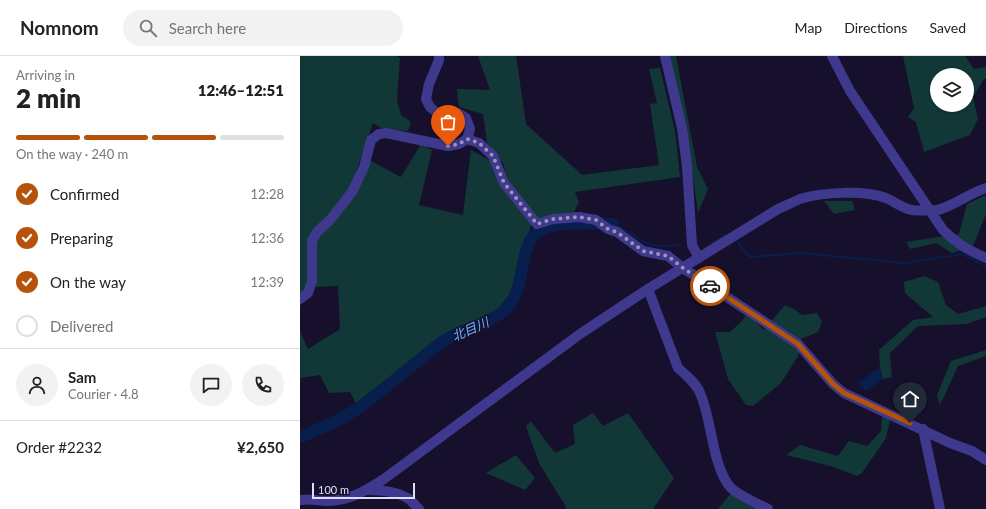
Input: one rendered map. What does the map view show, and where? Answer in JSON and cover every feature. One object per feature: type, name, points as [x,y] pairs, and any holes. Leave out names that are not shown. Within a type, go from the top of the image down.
[{"type":"street","points":[[300,299],[308,293],[312,281],[312,241],[317,232],[330,220],[352,192],[364,167],[371,140],[379,134],[386,133],[448,146],[459,144],[467,139],[470,129],[466,118],[458,114],[437,113],[430,107],[426,99],[429,84],[440,60],[439,56]]},
{"type":"street","points":[[665,56],[682,128],[687,166],[692,245],[699,258]]},
{"type":"street","points":[[832,56],[850,91],[943,230],[954,241],[969,251],[986,258]]},
{"type":"street","points":[[467,139],[479,143],[493,156],[504,183],[537,224],[553,219],[579,217],[596,220],[608,229],[617,232],[643,251],[668,256],[683,268],[798,344],[833,384],[844,393],[950,443],[972,451],[986,460]]},
{"type":"street","points":[[300,500],[311,498],[328,501],[342,499],[367,490],[580,334],[648,289],[778,209],[799,200],[814,196],[840,193],[872,194],[886,198],[908,209],[937,210],[944,208],[978,190],[986,188]]},
{"type":"street","points":[[648,289],[678,368],[688,377],[700,392],[722,475],[736,491],[768,509]]},
{"type":"street","points":[[923,429],[940,509]]},
{"type":"street","points":[[367,490],[380,490],[407,498],[419,509]]},
{"type":"green space","points":[[300,56],[397,56],[400,58],[397,100],[401,115],[411,122],[408,131],[381,128],[373,123],[351,186],[371,161],[401,177],[421,144],[432,150],[419,205],[463,215],[471,150],[491,161],[507,179],[503,163],[488,149],[483,114],[459,107],[457,89],[490,90],[478,56],[516,56],[526,124],[582,175],[659,165],[650,104],[657,103],[649,69],[660,68],[675,131],[680,177],[575,192],[579,202],[574,212],[557,215],[532,223],[510,294],[494,314],[459,329],[441,341],[357,406],[350,392],[329,393],[320,375],[300,378],[300,331],[308,349],[340,329],[338,286],[315,287],[300,306]]},
{"type":"green space","points":[[670,56],[676,56],[697,167],[708,189],[698,213],[686,127]]},
{"type":"green space","points":[[903,56],[965,56],[973,68],[930,68],[930,112],[974,112],[974,101],[978,119],[970,135],[924,152],[916,122],[908,117],[914,108]]},
{"type":"green space","points":[[986,67],[986,79],[984,79],[974,95],[974,69]]},
{"type":"green space","points":[[986,195],[986,214],[973,246],[952,253],[936,243],[910,249],[906,242],[959,234],[967,204]]},
{"type":"green space","points":[[824,201],[852,201],[855,210],[834,214]]},
{"type":"green space","points":[[924,276],[938,282],[946,305],[958,314],[986,306],[986,317],[967,324],[918,326],[890,353],[892,377],[883,379],[880,368],[879,350],[913,320],[933,317],[905,293],[904,282]]},
{"type":"green space","points":[[785,305],[802,315],[817,313],[822,322],[818,332],[801,339],[798,356],[781,383],[753,406],[746,405],[728,379],[715,332],[730,332],[743,320],[745,316],[749,316],[764,330]]},
{"type":"green space","points":[[986,350],[986,356],[958,366],[940,405],[937,395],[951,361]]},
{"type":"green space","points":[[593,413],[603,426],[628,413],[674,478],[653,509],[565,509],[566,507],[539,463],[526,426],[531,421],[555,453],[575,444],[573,425]]},
{"type":"green space","points":[[882,415],[890,420],[886,438],[862,473],[857,476],[830,466],[786,455],[800,445],[838,456],[849,441],[867,446],[881,431]]},
{"type":"green space","points":[[516,455],[535,478],[525,490],[486,473]]},
{"type":"green space","points":[[731,493],[761,509],[718,509]]},
{"type":"water","points":[[879,368],[883,379],[866,391],[857,383]]},
{"type":"waterway","name":"北目川","points":[[300,437],[349,414],[379,393],[445,340],[495,317],[509,306],[518,288],[528,246],[532,237],[539,231],[555,225],[565,224],[613,224]]},
{"type":"waterway","points":[[613,224],[650,244],[658,246],[680,245]]},
{"type":"waterway","points":[[712,243],[725,235]]},
{"type":"waterway","points":[[738,243],[750,257],[799,253],[905,263],[962,254],[986,266]]},
{"type":"way so far","points":[[448,146],[459,144],[467,139],[479,143],[493,156],[504,183],[537,224],[553,219],[579,217],[596,220],[608,229],[617,232],[643,251],[668,256],[710,286]]},
{"type":"route","points":[[710,286],[798,344],[833,384],[844,393],[910,423]]}]
